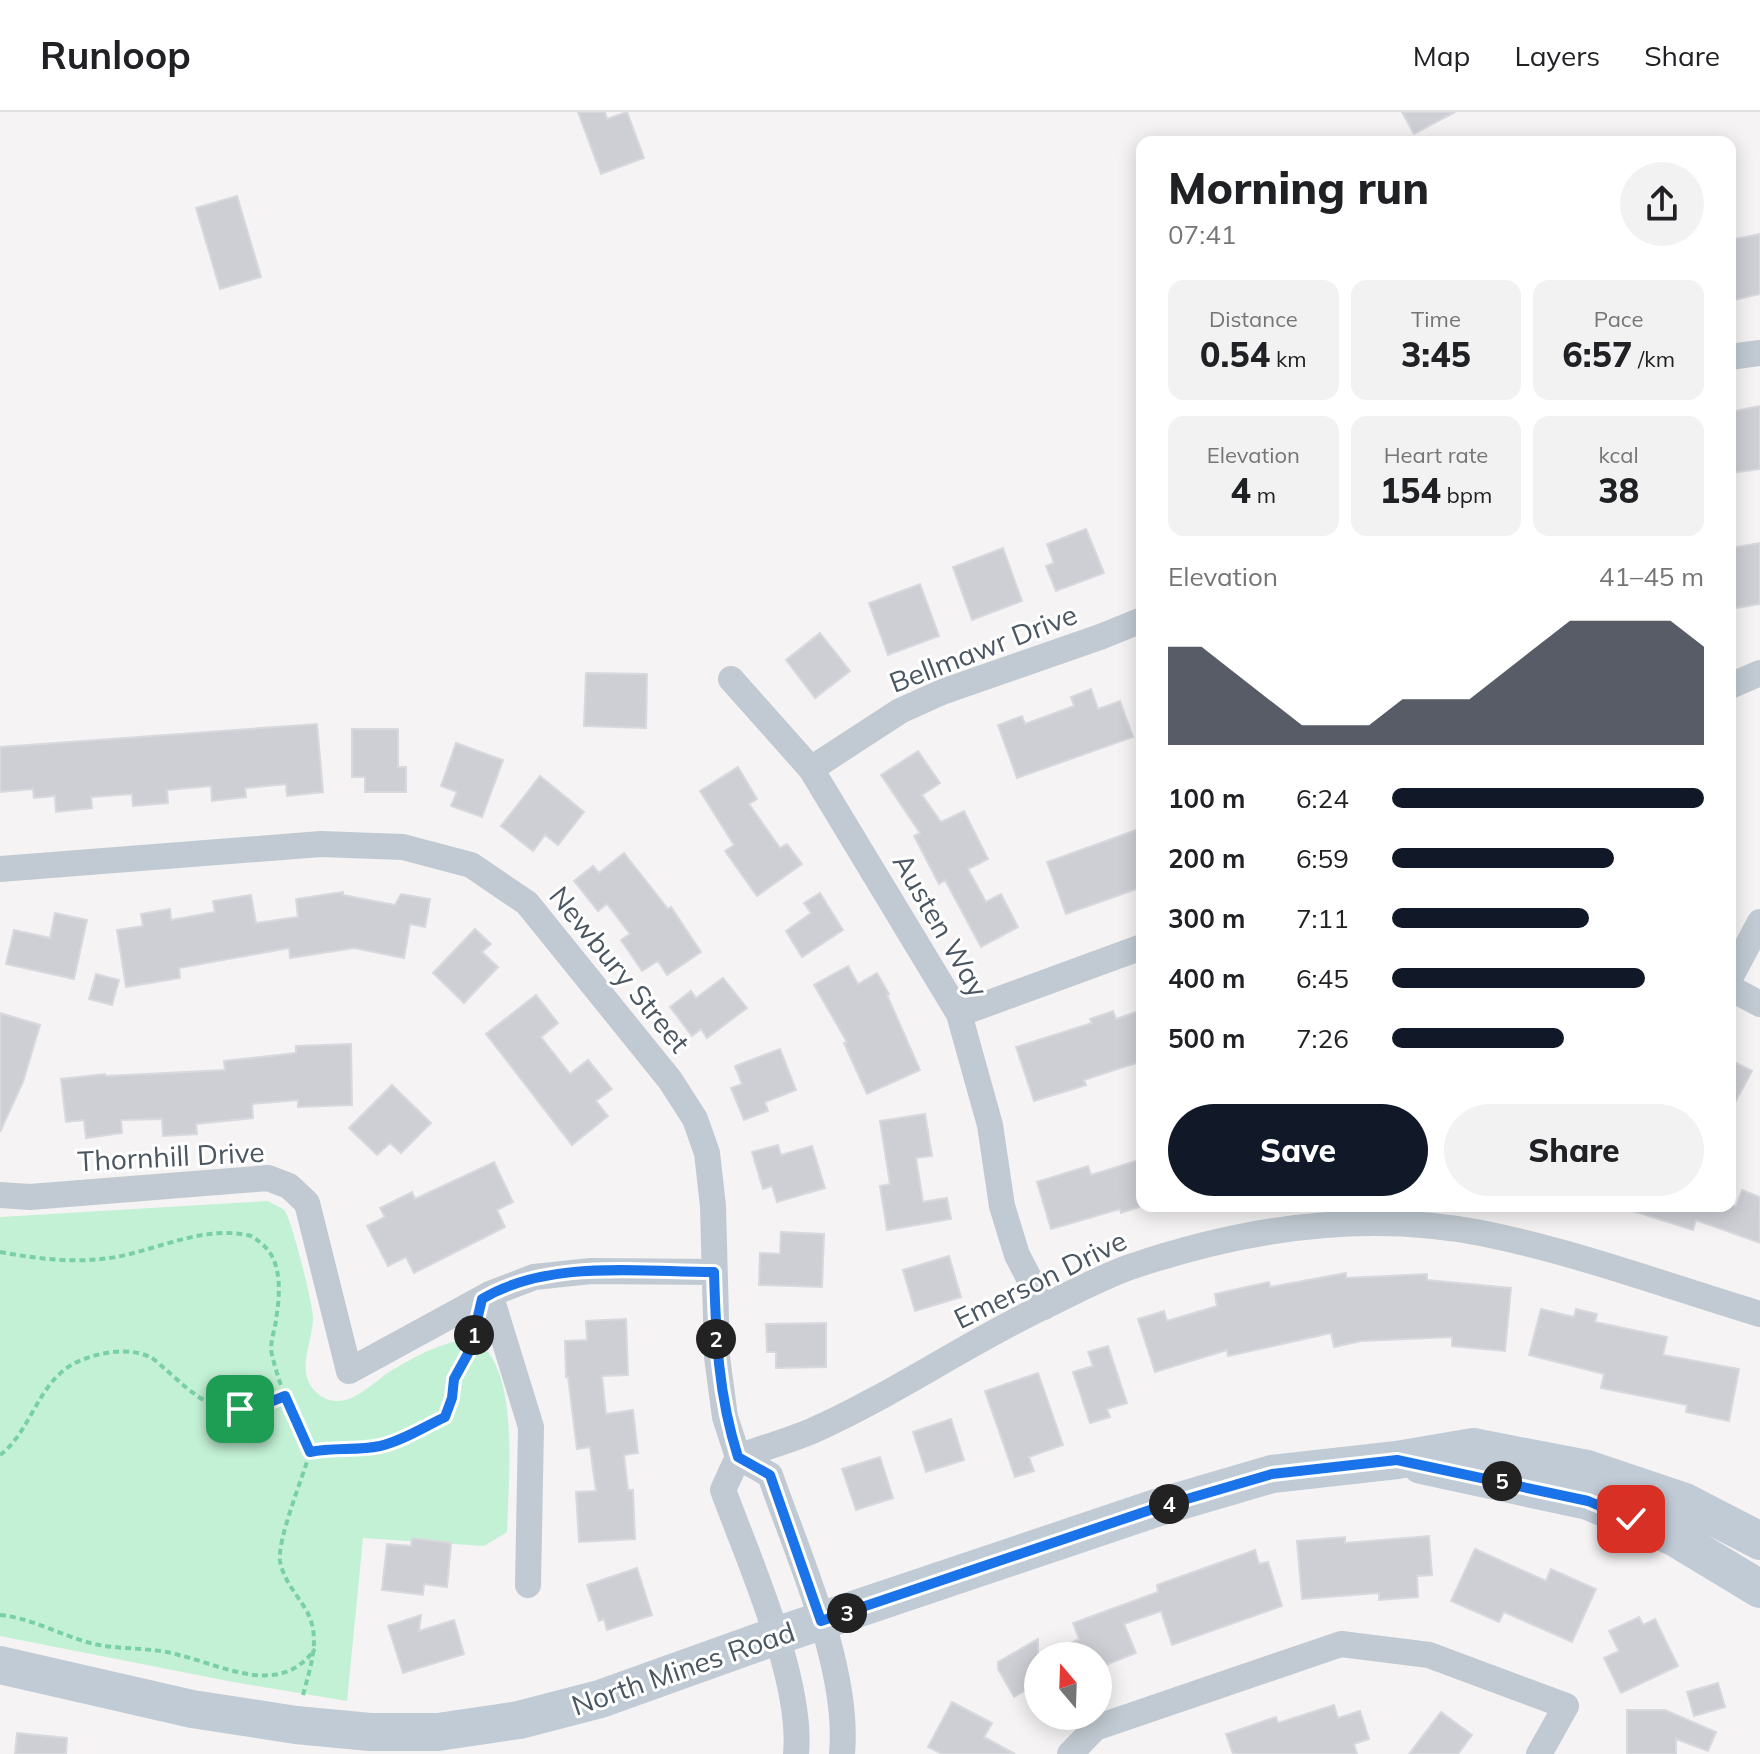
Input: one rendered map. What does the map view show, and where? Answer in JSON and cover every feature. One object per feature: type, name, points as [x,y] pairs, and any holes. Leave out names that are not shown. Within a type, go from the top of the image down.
[{"type":"main road","name":"North Mines Road","points":[[0,1665],[192,1709],[296,1725],[370,1732],[438,1732],[519,1720],[600,1699],[776,1636],[1156,1508],[1272,1474],[1397,1460],[1473,1447],[1587,1469],[1685,1502],[1760,1541]]},
{"type":"main road","name":"North Mines Road","points":[[1397,1460],[1588,1501],[1674,1537],[1760,1589]]},
{"type":"street","points":[[1736,356],[1760,353]]},
{"type":"street","name":"Bellmawr Drive","points":[[811,769],[900,711],[942,692],[1136,622]]},
{"type":"street","points":[[1736,683],[1760,673]]},
{"type":"street","name":"Austen Way","points":[[731,679],[811,769],[959,1014],[990,1125],[1002,1206],[1017,1255],[1044,1307]]},
{"type":"street","name":"Newbury Street","points":[[0,869],[321,844],[403,847],[471,865],[527,903],[670,1080],[695,1119],[707,1153],[713,1206],[717,1357],[725,1417],[738,1457]]},
{"type":"street","points":[[1736,967],[1760,922]]},
{"type":"street","points":[[959,1014],[1136,949]]},
{"type":"street","points":[[1736,991],[1760,1004]]},
{"type":"street","name":"Thornhill Drive","points":[[0,1195],[30,1197],[268,1178],[289,1186],[307,1203],[349,1371],[486,1297],[534,1277],[591,1271],[714,1272]]},
{"type":"street","name":"Emerson Drive","points":[[738,1457],[811,1431],[1044,1307],[1127,1268],[1219,1242],[1311,1225],[1391,1223],[1479,1233],[1569,1254],[1760,1314]]},
{"type":"street","points":[[486,1297],[531,1427],[528,1585]]},
{"type":"street","points":[[796,1754],[793,1701],[776,1636],[723,1490],[738,1457],[770,1475],[821,1621],[838,1692],[842,1754]]},
{"type":"street","points":[[1070,1754],[1095,1728],[1341,1644],[1429,1655],[1566,1706],[1539,1754]]},
{"type":"path","points":[[0,1252],[60,1262],[111,1258],[219,1232],[251,1235],[268,1249],[278,1279],[271,1352],[285,1396],[310,1452],[281,1542],[280,1560],[286,1581],[306,1609],[314,1628],[315,1649],[296,1725]]},
{"type":"path","points":[[310,1452],[376,1447],[445,1417],[452,1398],[454,1379],[470,1350],[486,1297]]},
{"type":"path","points":[[0,1455],[11,1447],[52,1383],[68,1367],[91,1355],[122,1351],[151,1357],[202,1398],[223,1409],[265,1404],[285,1396]]},
{"type":"path","points":[[0,1615],[95,1644],[177,1654],[249,1677],[281,1674],[309,1658],[315,1649]]},
{"type":"green space","points":[[268,1201],[284,1210],[292,1228],[313,1316],[306,1375],[316,1392],[326,1399],[346,1400],[356,1396],[400,1366],[452,1342],[476,1342],[485,1348],[496,1365],[507,1410],[507,1532],[484,1546],[363,1538],[347,1701],[0,1636],[0,1217]]},
{"type":"building","points":[[578,112],[605,112],[607,119],[627,112],[644,158],[601,174]]},
{"type":"building","points":[[1402,112],[1455,112],[1414,134]]},
{"type":"building","points":[[237,196],[261,277],[220,289],[196,208]]},
{"type":"building","points":[[1760,234],[1760,294],[1736,300],[1736,239]]},
{"type":"building","points":[[1760,406],[1760,469],[1736,472],[1736,411]]},
{"type":"building","points":[[1086,529],[1104,573],[1056,591],[1046,566],[1054,563],[1047,544]]},
{"type":"building","points":[[1760,543],[1760,604],[1736,608],[1736,547]]},
{"type":"building","points":[[1003,548],[1022,601],[972,620],[953,567]]},
{"type":"building","points":[[920,584],[939,636],[888,655],[869,603]]},
{"type":"building","points":[[820,633],[850,671],[815,698],[786,660]]},
{"type":"building","points":[[586,673],[647,674],[646,728],[584,726]]},
{"type":"building","points":[[1091,689],[1098,709],[1120,701],[1133,737],[1017,778],[998,725],[1022,716],[1025,724],[1074,706],[1071,697]]},
{"type":"building","points":[[317,724],[323,792],[287,796],[286,784],[245,788],[246,797],[212,801],[211,786],[167,790],[168,803],[133,806],[132,794],[91,797],[92,808],[56,812],[55,796],[34,798],[33,789],[0,792],[0,747]]},
{"type":"building","points":[[352,729],[398,729],[398,767],[406,767],[406,792],[365,792],[365,777],[352,777]]},
{"type":"building","points":[[456,743],[503,760],[482,817],[451,806],[457,792],[441,786]]},
{"type":"building","points":[[918,751],[940,783],[922,795],[941,822],[964,811],[988,859],[968,869],[986,902],[1001,894],[1018,927],[981,947],[945,880],[939,884],[914,836],[920,833],[881,775]]},
{"type":"building","points":[[738,767],[757,799],[749,804],[780,848],[787,844],[802,864],[757,896],[725,851],[734,845],[700,791]]},
{"type":"building","points":[[540,776],[584,812],[558,845],[545,835],[533,851],[501,826]]},
{"type":"building","points":[[1136,830],[1136,889],[1066,914],[1047,862]]},
{"type":"building","points":[[624,853],[668,909],[671,907],[701,952],[667,975],[658,961],[642,971],[621,940],[630,934],[607,904],[598,911],[574,881],[593,866],[599,873]]},
{"type":"building","points":[[343,892],[343,895],[395,905],[401,894],[430,899],[425,927],[410,924],[404,958],[354,948],[290,958],[289,948],[179,968],[180,978],[126,987],[117,930],[143,926],[141,914],[170,909],[171,920],[215,912],[213,901],[251,895],[256,923],[298,917],[296,899]]},
{"type":"building","points":[[820,893],[843,930],[802,957],[786,931],[811,913],[804,903]]},
{"type":"building","points":[[55,913],[87,920],[74,979],[6,964],[14,930],[50,938]]},
{"type":"building","points":[[475,929],[491,944],[482,952],[498,967],[464,1003],[433,973]]},
{"type":"building","points":[[848,966],[858,984],[877,973],[889,994],[920,1070],[867,1094],[844,1043],[847,1042],[814,985]]},
{"type":"building","points":[[96,974],[119,980],[112,1005],[89,999]]},
{"type":"building","points":[[723,978],[747,1008],[707,1038],[701,1029],[692,1036],[670,1007],[691,991],[696,998]]},
{"type":"building","points":[[536,995],[558,1023],[541,1037],[570,1074],[588,1060],[612,1089],[596,1101],[608,1116],[572,1145],[486,1034]]},
{"type":"building","points":[[1113,1011],[1116,1019],[1136,1012],[1136,1063],[1084,1080],[1086,1085],[1034,1101],[1016,1047],[1092,1023],[1090,1019]]},
{"type":"building","points":[[0,1013],[40,1025],[23,1082],[0,1132]]},
{"type":"building","points":[[351,1044],[352,1105],[298,1107],[298,1100],[252,1104],[253,1118],[196,1124],[197,1134],[163,1136],[162,1119],[121,1120],[122,1133],[86,1138],[84,1120],[66,1122],[61,1079],[105,1074],[225,1070],[224,1061],[296,1053],[296,1046]]},
{"type":"building","points":[[780,1049],[796,1090],[765,1102],[768,1111],[744,1120],[731,1088],[742,1084],[735,1066]]},
{"type":"building","points":[[1736,1063],[1752,1071],[1736,1101]]},
{"type":"building","points":[[392,1085],[431,1123],[401,1153],[390,1143],[377,1155],[349,1128]]},
{"type":"building","points":[[925,1114],[932,1156],[916,1158],[923,1202],[947,1198],[951,1219],[887,1230],[880,1186],[890,1184],[880,1121]]},
{"type":"building","points":[[778,1145],[781,1155],[812,1146],[825,1188],[777,1202],[772,1186],[763,1189],[752,1152]]},
{"type":"building","points":[[1136,1161],[1136,1208],[1121,1213],[1120,1209],[1051,1229],[1037,1182],[1088,1166],[1091,1175]]},
{"type":"building","points":[[494,1162],[513,1202],[497,1210],[505,1227],[414,1273],[406,1257],[388,1266],[367,1226],[385,1217],[380,1208],[412,1192],[415,1199]]},
{"type":"building","points":[[1742,1190],[1760,1197],[1760,1243],[1696,1220],[1693,1230],[1636,1212],[1736,1212]]},
{"type":"building","points":[[781,1232],[824,1234],[822,1287],[759,1285],[760,1253],[780,1254]]},
{"type":"building","points":[[949,1256],[961,1297],[915,1311],[903,1270]]},
{"type":"building","points":[[1346,1273],[1346,1278],[1427,1274],[1427,1280],[1511,1288],[1505,1351],[1452,1346],[1452,1337],[1361,1341],[1334,1347],[1331,1333],[1228,1356],[1227,1350],[1155,1372],[1138,1319],[1164,1311],[1167,1321],[1217,1306],[1215,1294],[1269,1282],[1270,1287]]},
{"type":"building","points":[[1541,1309],[1574,1317],[1576,1309],[1597,1314],[1595,1322],[1667,1337],[1663,1355],[1739,1369],[1729,1421],[1686,1412],[1687,1405],[1601,1388],[1604,1374],[1529,1355]]},
{"type":"building","points":[[626,1319],[628,1375],[602,1376],[606,1414],[633,1410],[638,1453],[624,1455],[628,1490],[633,1490],[635,1539],[579,1542],[576,1492],[596,1491],[590,1447],[577,1449],[566,1377],[565,1341],[587,1340],[586,1321]]},
{"type":"building","points":[[826,1323],[826,1367],[776,1368],[776,1352],[767,1352],[766,1324]]},
{"type":"building","points":[[1108,1346],[1127,1403],[1107,1409],[1110,1417],[1090,1423],[1073,1372],[1093,1366],[1088,1352]]},
{"type":"building","points":[[1038,1373],[1063,1445],[1029,1457],[1034,1471],[1015,1477],[985,1391]]},
{"type":"building","points":[[951,1419],[964,1460],[926,1472],[913,1432]]},
{"type":"building","points":[[880,1457],[893,1498],[856,1510],[842,1469]]},
{"type":"building","points":[[1429,1536],[1432,1575],[1417,1576],[1418,1597],[1379,1600],[1379,1593],[1302,1599],[1297,1541],[1345,1537],[1345,1543]]},
{"type":"building","points":[[412,1538],[451,1543],[447,1587],[424,1584],[423,1595],[382,1590],[387,1544],[411,1546]]},
{"type":"building","points":[[1475,1549],[1546,1581],[1551,1569],[1596,1589],[1572,1642],[1504,1612],[1499,1622],[1451,1601]]},
{"type":"building","points":[[1255,1550],[1259,1564],[1268,1562],[1282,1606],[1172,1645],[1161,1611],[1124,1624],[1136,1653],[1112,1662],[1112,1642],[1073,1642],[1079,1639],[1073,1623],[1158,1592],[1157,1585]]},
{"type":"building","points":[[637,1568],[652,1615],[607,1630],[604,1619],[599,1621],[587,1585]]},
{"type":"building","points":[[421,1615],[419,1631],[454,1620],[464,1654],[403,1673],[388,1626]]},
{"type":"building","points":[[1639,1617],[1643,1625],[1655,1619],[1678,1666],[1621,1693],[1604,1658],[1619,1651],[1609,1631]]},
{"type":"building","points":[[1024,1647],[1024,1691],[1014,1697],[998,1669],[998,1662]]},
{"type":"building","points":[[1718,1683],[1725,1707],[1694,1716],[1687,1692]]},
{"type":"building","points":[[952,1702],[992,1723],[984,1737],[1015,1754],[942,1754],[928,1747]]},
{"type":"building","points":[[1334,1705],[1338,1718],[1360,1711],[1369,1739],[1354,1744],[1357,1754],[1233,1754],[1226,1734],[1276,1717],[1278,1723]]},
{"type":"building","points":[[1627,1710],[1665,1710],[1716,1732],[1708,1751],[1676,1739],[1676,1754],[1627,1754]]},
{"type":"building","points":[[1441,1712],[1472,1735],[1458,1754],[1409,1754]]},
{"type":"building","points":[[17,1733],[67,1738],[66,1754],[15,1754]]},
{"type":"route","points":[[240,1409],[285,1396],[310,1452],[376,1447],[445,1417],[452,1398],[454,1379],[470,1350],[482,1299],[490,1294],[534,1277],[591,1271],[714,1272],[717,1357],[725,1417],[738,1457],[770,1475],[821,1621],[1156,1508],[1272,1474],[1397,1460],[1588,1501],[1631,1519]]}]
